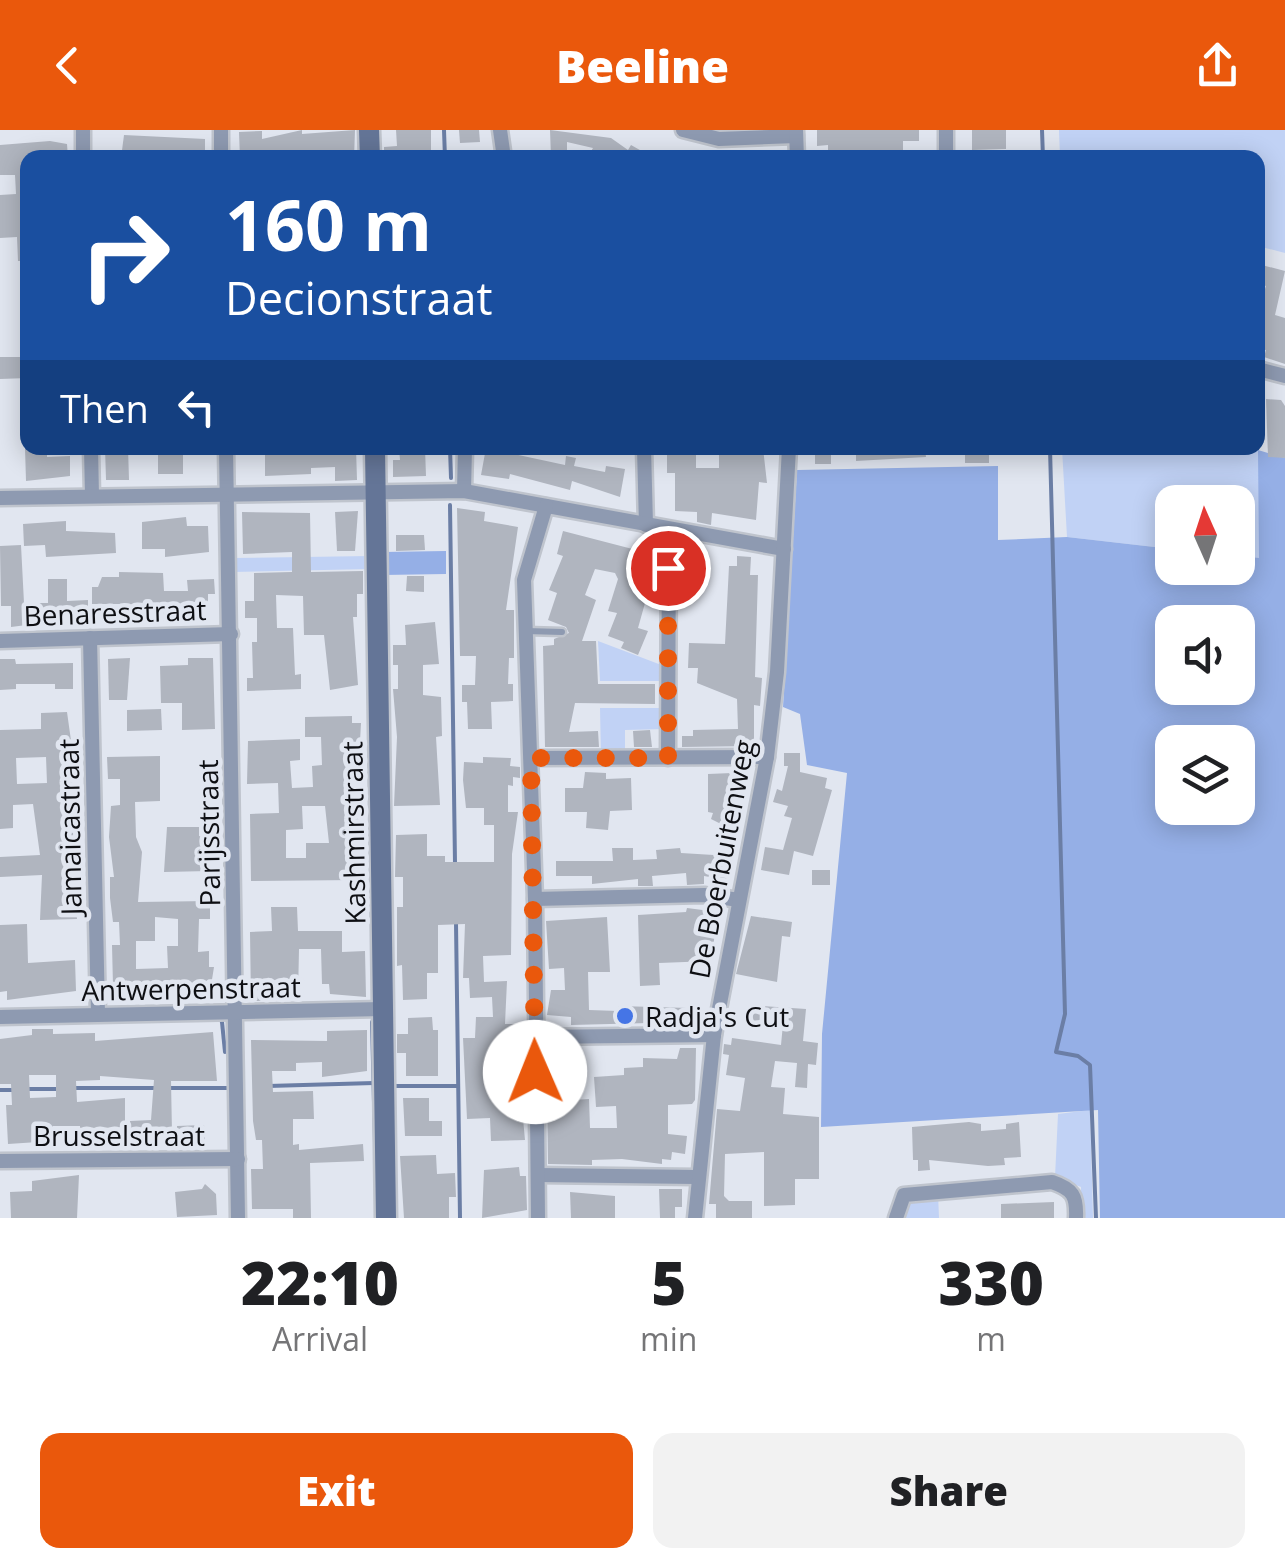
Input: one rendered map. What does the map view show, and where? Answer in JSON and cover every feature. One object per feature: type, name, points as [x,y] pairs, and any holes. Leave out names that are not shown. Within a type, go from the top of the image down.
[{"type":"street","points":[[682,130],[719,139],[796,133]]},
{"type":"street","points":[[90,455],[92,496]]},
{"type":"street","name":"Parijsstraat","points":[[226,455],[238,1218]]},
{"type":"street","name":"Kashmirstraat","points":[[375,455],[386,1218]]},
{"type":"street","points":[[464,491],[465,455]]},
{"type":"street","points":[[644,455],[646,525]]},
{"type":"street","name":"De Boerbuitenweg","points":[[696,1218],[696,1177],[714,1035],[767,758],[789,455]]},
{"type":"street","points":[[0,498],[375,489],[464,491],[784,549]]},
{"type":"street","points":[[538,1218],[535,899],[525,632],[526,569],[546,506]]},
{"type":"street","points":[[668,758],[669,530]]},
{"type":"street","name":"Benaresstraat","points":[[0,641],[231,634]]},
{"type":"street","name":"Jamaicastraat","points":[[90,638],[98,1014]]},
{"type":"street","points":[[531,758],[767,758]]},
{"type":"street","points":[[535,899],[704,895],[739,900]]},
{"type":"street","name":"Antwerpenstraat","points":[[0,1016],[383,1009]]},
{"type":"street","points":[[534,1037],[714,1035]]},
{"type":"street","name":"Brusselstraat","points":[[0,1161],[238,1160]]},
{"type":"street","points":[[538,1175],[696,1177]]},
{"type":"street","points":[[896,1218],[904,1195],[1052,1182],[1069,1187],[1076,1198],[1076,1218]]},
{"type":"lane","points":[[525,632],[562,632]]},
{"type":"shaded area","points":[[1059,130],[1285,130],[1285,253],[1265,248],[1265,150],[1060,150]]},
{"type":"shaded area","points":[[1265,452],[1285,458],[1285,1218],[1100,1218],[1098,1110],[821,1127],[822,1034],[847,773],[807,765],[800,714],[783,707],[797,470],[998,466],[998,540],[1067,537],[1155,547],[1155,585],[1255,585],[1255,558],[1259,558],[1258,455]]},
{"type":"shaded area","points":[[1062,455],[1259,455],[1259,559],[1255,558],[1255,485],[1155,485],[1155,547],[1067,537]]},
{"type":"shaded area","points":[[446,551],[446,574],[383,575],[383,552]]},
{"type":"shaded area","points":[[370,556],[370,569],[233,572],[233,558]]},
{"type":"shaded area","points":[[598,641],[664,666],[664,681],[600,681]]},
{"type":"shaded area","points":[[600,708],[665,708],[665,729],[625,730],[625,757],[601,757]]},
{"type":"shaded area","points":[[1090,1110],[1093,1218],[1081,1218],[1081,1187],[1055,1177],[1058,1114]]},
{"type":"shaded area","points":[[938,1193],[939,1218],[899,1218],[910,1198]]},
{"type":"building","points":[[302,130],[302,134],[355,130],[354,150],[240,150],[239,132],[262,131],[262,139]]},
{"type":"building","points":[[396,130],[431,130],[431,150],[384,150],[397,146]]},
{"type":"building","points":[[459,130],[479,130],[480,142],[460,143]]},
{"type":"building","points":[[550,130],[611,138],[628,150],[592,150],[567,142],[567,150],[551,150]]},
{"type":"building","points":[[817,130],[919,130],[919,141],[903,141],[903,150],[828,150],[828,145],[817,146]]},
{"type":"building","points":[[972,130],[1006,130],[1006,149],[972,150]]},
{"type":"building","points":[[124,135],[205,139],[205,150],[122,150]]},
{"type":"building","points":[[50,141],[67,144],[67,150],[20,150],[20,261],[17,237],[0,238],[0,195],[16,194],[15,175],[0,175],[0,145]]},
{"type":"building","points":[[1265,266],[1285,271],[1275,315],[1285,318],[1285,364],[1265,357]]},
{"type":"building","points":[[0,357],[20,357],[20,378],[0,379]]},
{"type":"building","points":[[1266,399],[1281,400],[1285,406],[1285,458],[1268,457]]},
{"type":"building","points":[[25,455],[70,456],[70,476],[26,481]]},
{"type":"building","points":[[105,455],[128,455],[129,480],[106,480]]},
{"type":"building","points":[[158,455],[183,455],[183,474],[158,474]]},
{"type":"building","points":[[265,455],[356,455],[357,480],[335,481],[335,467],[311,468],[311,474],[265,476]]},
{"type":"building","points":[[400,455],[425,455],[426,476],[393,477],[393,460],[400,460]]},
{"type":"building","points":[[485,455],[519,455],[565,465],[566,456],[576,458],[574,466],[605,472],[606,466],[625,469],[620,497],[572,481],[570,490],[510,474],[509,479],[481,475]]},
{"type":"building","points":[[667,455],[696,455],[696,468],[719,468],[719,455],[764,455],[767,483],[759,482],[756,520],[712,513],[711,525],[697,522],[697,512],[675,511],[675,473],[667,473]]},
{"type":"building","points":[[815,455],[831,455],[831,464],[815,464]]},
{"type":"building","points":[[856,455],[926,457],[856,461]]},
{"type":"building","points":[[965,455],[989,455],[989,463],[965,463]]},
{"type":"building","points":[[457,508],[485,512],[484,521],[518,527],[506,610],[514,610],[514,658],[509,658],[508,684],[513,684],[513,701],[491,702],[492,729],[468,729],[467,702],[462,702],[462,685],[475,685],[476,656],[460,656]]},
{"type":"building","points":[[358,511],[355,551],[337,551],[335,512]]},
{"type":"building","points":[[242,512],[310,513],[311,572],[363,571],[363,594],[357,594],[357,617],[353,617],[358,685],[330,690],[324,635],[304,635],[303,596],[276,595],[277,628],[293,628],[295,675],[301,674],[301,689],[247,691],[247,678],[253,678],[252,642],[257,642],[257,618],[245,618],[245,601],[254,601],[254,573],[292,572],[292,552],[243,554]]},
{"type":"building","points":[[186,517],[187,526],[208,526],[209,552],[165,557],[165,549],[142,549],[142,522]]},
{"type":"building","points":[[66,521],[66,531],[115,533],[116,553],[46,557],[45,545],[24,546],[23,524]]},
{"type":"building","points":[[563,531],[644,552],[634,593],[647,596],[638,628],[648,631],[638,655],[621,648],[624,642],[608,636],[617,613],[608,611],[618,579],[615,573],[595,569],[585,595],[596,600],[582,641],[596,641],[598,684],[655,684],[655,704],[575,703],[569,732],[598,731],[599,747],[545,747],[543,646],[554,645],[554,639],[569,633],[566,627],[548,620],[557,593],[549,590],[563,556],[557,554]]},
{"type":"building","points":[[396,535],[424,535],[425,550],[396,551]]},
{"type":"building","points":[[21,545],[24,603],[48,603],[48,579],[67,579],[67,601],[88,600],[88,623],[41,619],[42,623],[11,627],[11,606],[1,606],[0,546]]},
{"type":"building","points":[[737,556],[751,557],[750,575],[758,575],[755,677],[762,678],[760,706],[754,705],[754,746],[682,747],[682,736],[693,736],[693,730],[738,729],[737,699],[697,683],[698,668],[688,668],[689,643],[725,644],[729,566],[737,566]]},
{"type":"building","points":[[119,572],[163,573],[164,591],[188,591],[187,580],[214,579],[215,594],[208,594],[208,609],[187,610],[187,620],[120,623],[120,604],[92,604],[92,587],[98,587],[102,577],[119,577]]},
{"type":"building","points":[[407,576],[424,576],[424,592],[406,591]]},
{"type":"building","points":[[435,622],[439,664],[423,665],[423,695],[441,697],[442,736],[436,737],[440,805],[394,806],[397,737],[393,689],[398,689],[398,665],[393,665],[393,645],[406,645],[405,625]]},
{"type":"building","points":[[130,658],[127,700],[109,700],[108,659]]},
{"type":"building","points":[[188,658],[213,658],[215,729],[182,730],[182,703],[161,703],[160,666],[188,665]]},
{"type":"building","points":[[0,659],[15,659],[16,664],[73,663],[73,689],[55,689],[55,684],[16,684],[16,689],[0,690]]},
{"type":"building","points":[[161,709],[162,730],[127,731],[127,710]]},
{"type":"building","points":[[67,712],[74,762],[73,839],[81,838],[81,851],[63,852],[64,878],[73,878],[77,919],[40,920],[42,875],[0,877],[0,857],[40,855],[33,804],[13,805],[13,828],[0,829],[0,730],[41,729],[41,713]],"holes":[[[46,757],[47,783],[17,784],[16,758]]]},
{"type":"building","points":[[352,716],[352,723],[361,723],[359,760],[352,760],[354,786],[360,790],[362,856],[366,856],[367,872],[354,872],[355,880],[251,881],[250,814],[279,813],[278,783],[247,784],[248,741],[300,739],[300,760],[290,761],[292,788],[313,787],[312,766],[322,765],[321,737],[305,737],[305,717]],"holes":[[[302,806],[325,806],[329,843],[306,843],[306,858],[286,858],[286,830],[303,829]]]},
{"type":"building","points":[[650,730],[652,747],[634,747],[633,731]]},
{"type":"building","points":[[784,753],[800,753],[800,772],[827,778],[825,788],[832,790],[813,856],[794,851],[789,875],[761,870],[765,847],[783,850],[792,818],[784,816],[788,806],[773,802],[777,789],[782,791],[788,766],[784,766]]},
{"type":"building","points":[[160,756],[160,801],[135,802],[136,837],[142,852],[138,902],[210,901],[210,919],[199,919],[198,952],[209,951],[209,967],[214,967],[210,992],[113,986],[112,945],[120,945],[119,922],[113,922],[110,898],[110,877],[114,877],[109,837],[111,806],[120,805],[120,779],[108,779],[107,757]],"holes":[[[155,917],[178,919],[178,946],[167,946],[168,968],[136,969],[136,941],[155,941]]]},
{"type":"building","points":[[483,757],[511,758],[510,766],[520,767],[520,778],[513,777],[513,786],[508,785],[508,812],[518,812],[512,854],[511,955],[483,956],[484,982],[507,981],[505,1024],[517,1024],[514,1071],[507,1072],[508,1097],[521,1097],[525,1140],[491,1141],[490,1118],[467,1119],[463,1038],[475,1038],[476,1017],[493,1017],[492,997],[470,998],[469,978],[463,978],[465,924],[438,925],[438,973],[427,973],[427,999],[403,1000],[402,965],[397,966],[397,907],[403,907],[403,877],[395,877],[396,835],[427,834],[427,856],[445,856],[445,862],[494,862],[494,825],[484,825],[484,808],[466,808],[463,780],[464,762],[483,763]]},
{"type":"building","points":[[585,772],[606,773],[606,779],[631,778],[632,810],[610,811],[608,830],[586,828],[587,812],[565,812],[565,788],[583,788]]},
{"type":"building","points":[[732,773],[749,779],[746,799],[739,807],[737,832],[711,819],[713,813],[708,812],[708,774]]},
{"type":"building","points":[[167,827],[199,827],[199,836],[212,839],[209,871],[164,872]]},
{"type":"building","points":[[612,848],[633,848],[633,860],[657,859],[656,850],[680,848],[681,853],[730,856],[726,880],[704,876],[704,884],[687,885],[686,873],[652,876],[653,886],[638,886],[638,879],[592,884],[592,876],[556,876],[556,861],[613,861]]},
{"type":"building","points":[[812,870],[830,870],[830,885],[812,885]]},
{"type":"building","points":[[271,907],[297,907],[298,931],[342,931],[342,952],[365,951],[366,997],[330,994],[329,984],[322,984],[321,949],[299,949],[298,996],[293,1000],[251,1001],[250,932],[272,931]]},
{"type":"building","points":[[687,908],[718,912],[711,961],[659,963],[660,985],[640,986],[638,915],[686,912]]},
{"type":"building","points":[[751,916],[792,922],[790,937],[782,936],[777,982],[736,974]]},
{"type":"building","points":[[607,917],[610,972],[588,972],[589,1010],[618,1011],[618,1006],[689,1008],[688,1022],[571,1025],[571,1017],[547,1015],[551,990],[565,990],[564,968],[549,969],[546,921]]},
{"type":"building","points":[[27,924],[28,963],[75,960],[76,991],[7,1000],[7,991],[0,992],[0,925]]},
{"type":"building","points":[[747,1005],[806,1009],[803,1041],[818,1043],[816,1065],[808,1064],[807,1088],[795,1087],[797,1063],[775,1061],[771,1087],[785,1088],[783,1114],[819,1117],[819,1179],[795,1179],[795,1205],[764,1206],[764,1152],[725,1154],[724,1196],[729,1201],[752,1201],[752,1218],[716,1218],[716,1204],[709,1204],[717,1109],[740,1111],[745,1078],[726,1075],[729,1055],[723,1054],[724,1044],[731,1045],[732,1038],[781,1045],[783,1024],[746,1021]]},
{"type":"building","points":[[432,1017],[433,1030],[438,1030],[438,1076],[406,1076],[406,1053],[397,1053],[397,1034],[408,1034],[408,1018]]},
{"type":"building","points":[[32,1029],[53,1029],[53,1034],[95,1033],[95,1041],[213,1032],[217,1081],[171,1081],[172,1133],[147,1133],[147,1142],[130,1142],[130,1121],[151,1120],[154,1080],[100,1076],[100,1080],[76,1081],[77,1102],[125,1098],[125,1127],[100,1128],[100,1148],[80,1148],[80,1126],[53,1126],[53,1141],[8,1144],[6,1105],[12,1105],[11,1084],[0,1084],[0,1039],[32,1035]],"holes":[[[29,1075],[56,1075],[56,1097],[30,1098]]]},
{"type":"building","points":[[367,1030],[367,1071],[322,1077],[322,1062],[296,1063],[296,1071],[272,1071],[273,1092],[313,1091],[314,1119],[293,1119],[293,1145],[299,1144],[299,1150],[363,1144],[364,1161],[310,1163],[311,1218],[293,1218],[293,1209],[252,1209],[251,1169],[263,1169],[262,1140],[256,1140],[253,1121],[251,1040],[327,1041],[327,1031]]},
{"type":"building","points":[[680,1048],[696,1048],[695,1100],[692,1104],[668,1105],[668,1134],[687,1136],[685,1154],[672,1152],[671,1160],[662,1159],[662,1164],[622,1159],[592,1160],[592,1165],[548,1164],[547,1093],[569,1093],[573,1100],[589,1099],[590,1128],[617,1128],[616,1106],[596,1107],[594,1077],[624,1075],[624,1068],[643,1067],[643,1058],[677,1059]]},
{"type":"building","points":[[403,1098],[429,1098],[429,1121],[442,1121],[442,1136],[405,1136]]},
{"type":"building","points":[[1019,1122],[1021,1157],[1004,1158],[1005,1165],[988,1166],[929,1160],[930,1170],[918,1171],[918,1160],[913,1160],[912,1127],[981,1124],[981,1131],[1006,1129],[1006,1124]]},
{"type":"building","points":[[204,1125],[205,1142],[177,1143],[177,1126]]},
{"type":"building","points":[[436,1155],[437,1174],[455,1173],[456,1197],[449,1197],[449,1218],[404,1218],[400,1156]]},
{"type":"building","points":[[519,1167],[520,1176],[526,1176],[527,1210],[482,1218],[484,1170]]},
{"type":"building","points":[[79,1175],[77,1218],[11,1218],[10,1192],[32,1191],[32,1181]]},
{"type":"building","points":[[205,1184],[216,1194],[217,1215],[177,1217],[175,1192],[202,1189]]},
{"type":"building","points":[[659,1189],[682,1189],[682,1207],[675,1207],[675,1218],[660,1218]]},
{"type":"building","points":[[570,1192],[615,1196],[615,1218],[571,1218]]},
{"type":"building","points":[[1054,1202],[1054,1218],[1001,1218],[1001,1204]]},
{"type":"waterway","points":[[444,130],[445,150]]},
{"type":"waterway","points":[[1042,130],[1043,150]]},
{"type":"waterway","points":[[450,455],[451,478]]},
{"type":"waterway","points":[[1050,455],[1065,1014],[1056,1052],[1078,1056],[1090,1065],[1096,1218]]},
{"type":"waterway","points":[[450,505],[455,863]]},
{"type":"waterway","points":[[456,923],[460,1218]]},
{"type":"waterway","points":[[222,1022],[225,1052]]},
{"type":"waterway","points":[[372,1022],[375,1142]]},
{"type":"waterway","points":[[268,1086],[374,1083]]},
{"type":"waterway","points":[[395,1086],[458,1086]]},
{"type":"waterway","points":[[73,1088],[158,1088]]},
{"type":"waterway","points":[[168,1088],[228,1088]]},
{"type":"waterway","points":[[28,1089],[58,1089]]},
{"type":"waterway","points":[[0,1090],[13,1090]]},
{"type":"place","name":"Radja's Cut","points":[[625,1016]]},
{"type":"route","points":[[535,1072],[531,758],[668,758],[668,568]]}]
